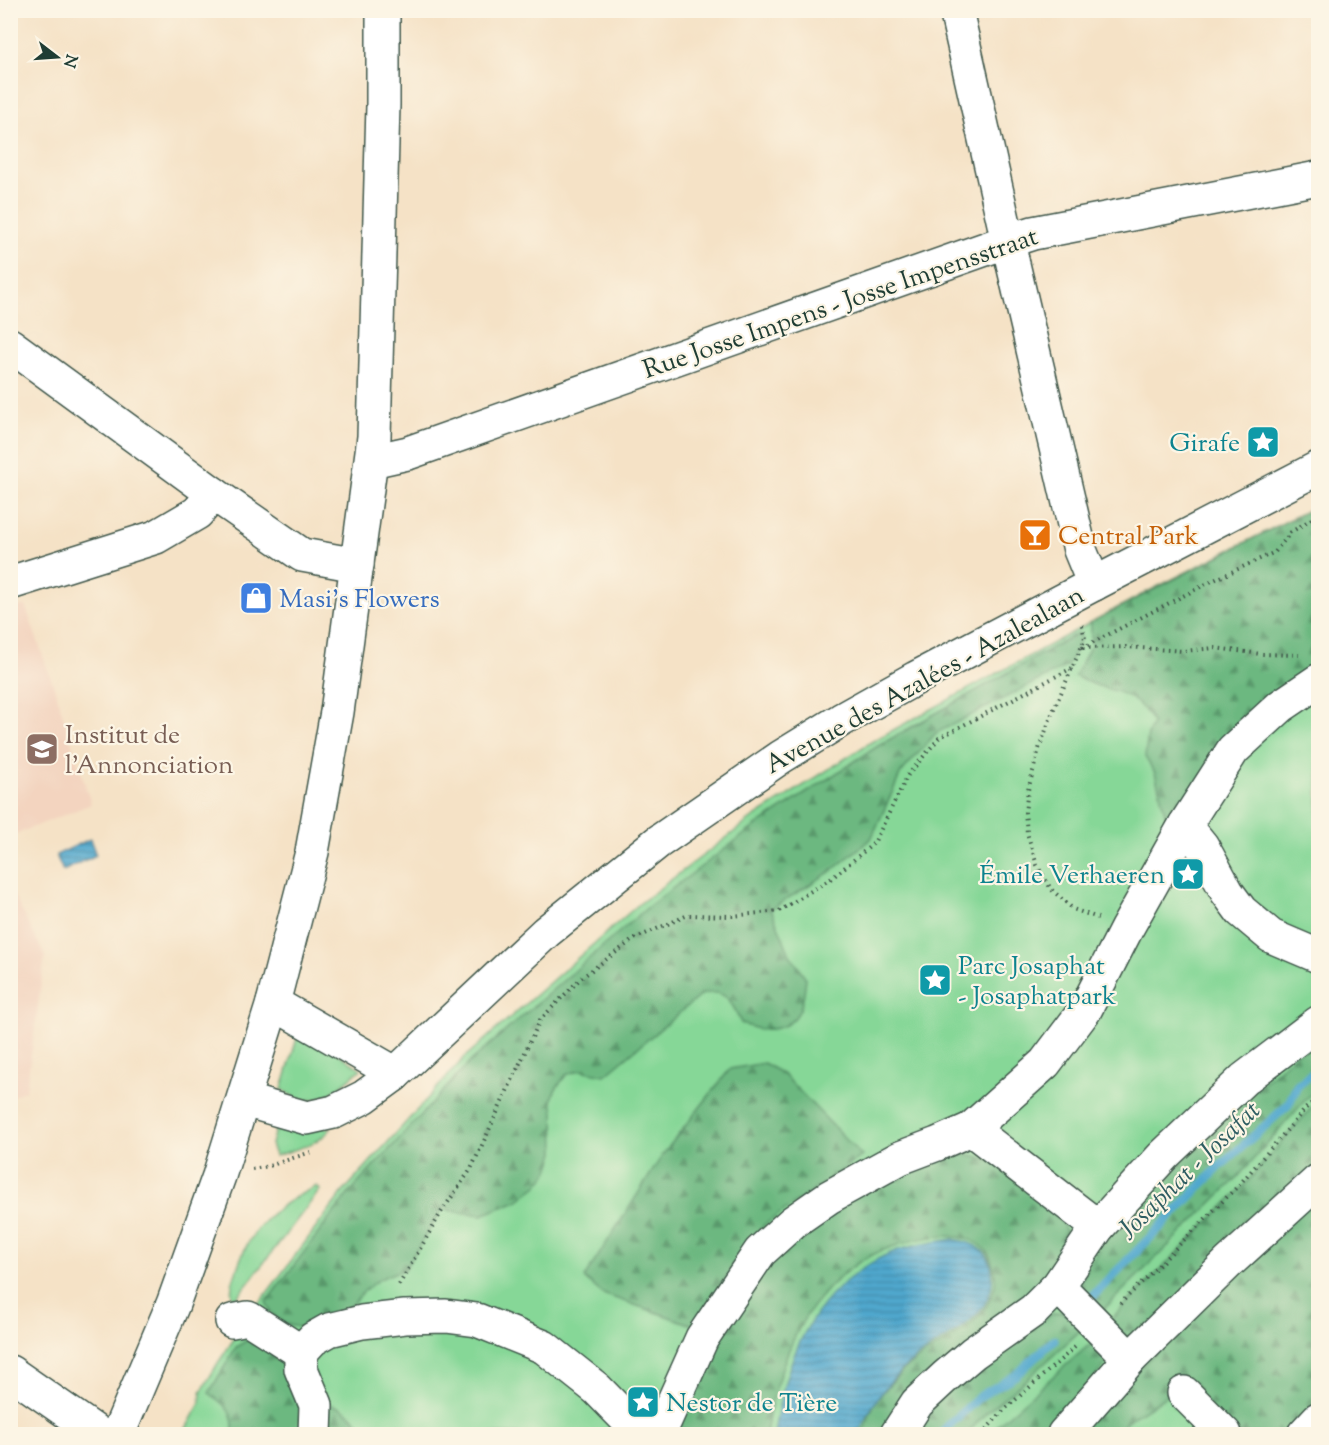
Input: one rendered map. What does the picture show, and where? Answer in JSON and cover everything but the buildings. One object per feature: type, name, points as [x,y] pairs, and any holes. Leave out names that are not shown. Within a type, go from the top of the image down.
[{"type":"street","points":[[118,1434],[173,1304],[219,1176],[273,1003],[312,852],[337,712],[372,461],[382,141],[383,10]]},
{"type":"street","points":[[956,10],[1080,550],[1094,584]]},
{"type":"street","name":"Rue Josse Impens - Josse Impensstraat","points":[[372,461],[408,453],[1008,241],[1044,231],[1318,178]]},
{"type":"street","points":[[10,345],[214,495],[302,555],[357,565]]},
{"type":"street","name":"Avenue des Azalées - Azalealaan","points":[[244,1100],[307,1118],[334,1112],[364,1097],[394,1075],[546,932],[677,828],[781,757],[841,720],[1094,584],[1318,468]]},
{"type":"street","points":[[10,582],[156,537],[197,513],[214,495]]},
{"type":"street","points":[[659,1434],[702,1338],[760,1252],[793,1222],[829,1197],[900,1158],[971,1129],[1046,1063],[1085,1010],[1127,928],[1185,825],[1233,750],[1281,706],[1310,668]]},
{"type":"street","points":[[1185,825],[1202,846],[1227,892],[1241,911],[1271,936],[1318,956]]},
{"type":"street","points":[[273,1003],[386,1068],[394,1075]]},
{"type":"street","points":[[897,1434],[917,1403],[939,1382],[973,1353],[1034,1310],[1058,1286],[1098,1227],[1163,1156],[1244,1079],[1318,1023]]},
{"type":"street","points":[[971,1129],[1098,1227]]},
{"type":"street","points":[[1064,1434],[1130,1359],[1228,1263],[1318,1181]]},
{"type":"street","points":[[1058,1286],[1130,1359]]},
{"type":"street","points":[[315,1434],[316,1405],[301,1369],[301,1352],[313,1339],[329,1330],[376,1321],[405,1317],[446,1316],[477,1320],[544,1347],[597,1389],[640,1434]]},
{"type":"street","points":[[232,1321],[248,1318],[301,1352]]},
{"type":"street","points":[[10,1372],[99,1434]]},
{"type":"street","points":[[1184,1394],[1217,1432]]},
{"type":"street","points":[[1304,1434],[1318,1419]]},
{"type":"path","points":[[1082,648],[1214,580],[1275,552],[1291,532],[1318,515]]},
{"type":"path","points":[[1082,624],[1084,633],[1082,648],[1053,711],[1028,790],[1025,812],[1027,832],[1037,865],[1060,900],[1073,909],[1127,928]]},
{"type":"path","points":[[1082,648],[1126,647],[1184,651],[1215,648],[1261,654],[1310,668]]},
{"type":"path","points":[[376,1321],[408,1272],[442,1211],[471,1169],[540,1020],[581,978],[634,939],[688,915],[732,916],[779,912],[806,895],[832,878],[874,843],[908,775],[939,738],[1072,668]]},
{"type":"path","points":[[982,1434],[1004,1410],[1097,1327],[1238,1186],[1308,1106],[1318,1098]]},
{"type":"shaded area","name":"Institut de l'Annonciation","points":[[25,605],[91,804],[11,836],[11,609]]},
{"type":"shaded area","points":[[10,888],[45,956],[26,1090],[11,1097]]},
{"type":"green space","name":"Parc Josaphat - Josaphatpark","points":[[1318,505],[1318,1434],[183,1434],[200,1403],[201,1392],[218,1363],[248,1318],[343,1192],[465,1057],[639,904],[751,819],[871,742],[1143,594]]},
{"type":"green space","points":[[1318,505],[1318,672],[1171,825],[1166,817],[1155,773],[1145,757],[1148,734],[1153,723],[1145,711],[1127,696],[1075,676],[1091,645],[1091,622]]},
{"type":"green space","points":[[1078,633],[1081,637],[1067,666],[936,733],[901,773],[871,839],[830,872],[771,909],[790,955],[806,978],[800,1009],[792,1020],[778,1028],[755,1028],[741,1023],[735,1009],[723,995],[710,993],[701,995],[605,1075],[580,1070],[566,1075],[555,1090],[552,1100],[555,1153],[549,1171],[537,1186],[517,1201],[482,1215],[452,1211],[443,1207],[404,1270],[377,1281],[338,1317],[323,1324],[313,1327],[294,1326],[277,1318],[271,1311],[266,1302],[349,1193],[471,1061],[649,906],[754,827],[878,746]]},
{"type":"green space","points":[[300,1028],[361,1069],[334,1091],[314,1100],[304,1100],[282,1089]]},
{"type":"green space","points":[[1318,1035],[1318,1089],[1308,1097],[1237,1178],[1097,1316],[1081,1287],[1084,1275],[1105,1241],[1173,1160]]},
{"type":"green space","points":[[764,1063],[784,1075],[862,1156],[764,1225],[693,1325],[603,1294],[584,1278],[664,1153],[730,1069]]},
{"type":"green space","points":[[1318,1103],[1318,1169],[1145,1331],[1128,1337],[1105,1325],[1242,1188],[1311,1108]]},
{"type":"green space","points":[[277,1123],[331,1128],[327,1134],[314,1142],[275,1156],[271,1144]]},
{"type":"green space","points":[[955,1153],[975,1156],[995,1163],[1023,1181],[1043,1199],[1058,1217],[1065,1230],[1067,1245],[1062,1265],[888,1434],[862,1434],[872,1408],[880,1396],[907,1367],[971,1323],[990,1300],[995,1285],[994,1269],[986,1251],[973,1241],[957,1237],[937,1237],[898,1245],[866,1258],[840,1277],[808,1313],[791,1345],[778,1382],[766,1434],[672,1434],[698,1370],[775,1254],[865,1187]]},
{"type":"green space","points":[[317,1186],[320,1190],[236,1299],[232,1296],[232,1285],[243,1254],[258,1228],[278,1209]]},
{"type":"green space","points":[[1318,1192],[1318,1404],[1290,1434],[1238,1434],[1185,1384],[1127,1421],[1115,1434],[1073,1434]]},
{"type":"green space","points":[[1063,1312],[1085,1326],[985,1414],[967,1434],[908,1434],[935,1397],[1052,1314]]},
{"type":"green space","points":[[247,1340],[273,1352],[292,1374],[300,1391],[304,1434],[232,1434],[231,1415],[209,1393],[236,1347]]},
{"type":"green space","points":[[1089,1345],[1095,1345],[1106,1356],[1107,1362],[1052,1434],[990,1434],[1001,1422]]},
{"type":"green space","points":[[322,1403],[330,1404],[349,1413],[368,1434],[328,1434]]},
{"type":"water","points":[[90,839],[96,855],[63,871],[56,855]]},
{"type":"water","points":[[953,1239],[977,1246],[986,1254],[991,1266],[992,1284],[987,1300],[977,1314],[897,1374],[878,1398],[859,1434],[774,1434],[790,1365],[810,1324],[823,1305],[839,1288],[872,1262],[905,1248]]},
{"type":"waterway","name":"Josaphat - Josafat","points":[[1089,1300],[1217,1169],[1288,1105],[1297,1086],[1318,1071]]},
{"type":"waterway","name":"Josaphat - Josafat","points":[[942,1434],[979,1397],[1016,1375],[1054,1340]]},
{"type":"place","name":"Girafe","points":[[1263,442]]},
{"type":"place","name":"Central Park","points":[[1035,535]]},
{"type":"place","name":"Masi's Flowers","points":[[256,598]]},
{"type":"place","name":"Institut de l'Annonciation","points":[[42,749]]},
{"type":"place","name":"Émile Verhaeren","points":[[1188,874]]},
{"type":"place","name":"Parc Josaphat - Josaphatpark","points":[[935,980]]},
{"type":"place","name":"Nestor de Tière","points":[[643,1402]]}]
